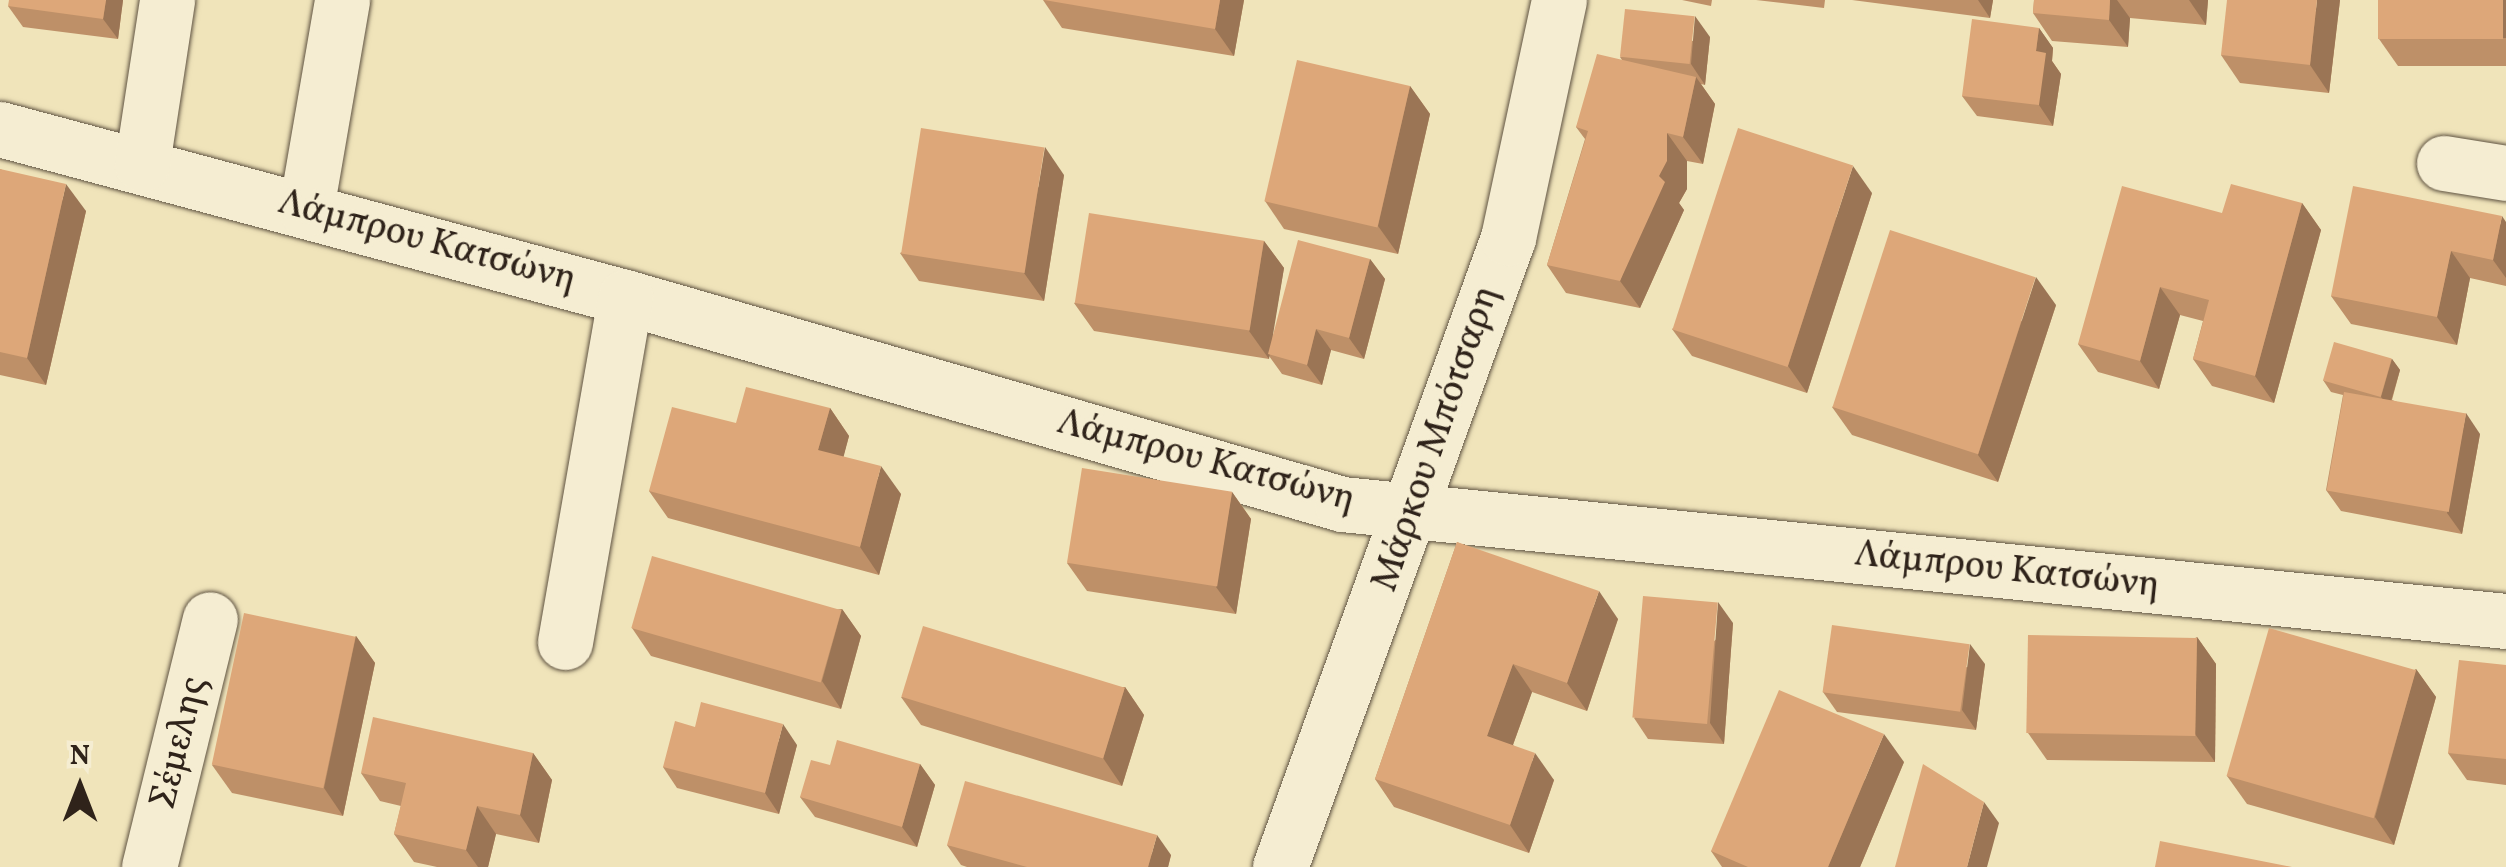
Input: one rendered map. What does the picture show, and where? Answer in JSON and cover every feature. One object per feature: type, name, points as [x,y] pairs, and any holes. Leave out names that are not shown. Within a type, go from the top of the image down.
[{"type":"street","points":[[142,164],[167,0]]},
{"type":"street","points":[[306,209],[342,0]]},
{"type":"street","name":"Μάρκου Μπότσαρη","points":[[1280,867],[1413,512],[1508,238],[1560,0]]},
{"type":"street","name":"Λάμπρου Κατσώνη","points":[[0,129],[625,296],[1342,504],[2506,620]]},
{"type":"street","points":[[2444,164],[2506,173]]},
{"type":"street","points":[[566,642],[625,296]]},
{"type":"street","name":"Σέμελης","points":[[143,866],[210,619]]},
{"type":"building","points":[[9,0],[106,0],[103,19],[8,6]]},
{"type":"building","points":[[1044,0],[1220,0],[1215,29]]},
{"type":"building","points":[[2034,0],[2110,0],[2109,20],[2033,13]]},
{"type":"building","points":[[2227,0],[2317,0],[2310,65],[2221,55]]},
{"type":"building","points":[[2378,0],[2503,0],[2503,39],[2378,39]]},
{"type":"building","points":[[1625,9],[1695,16],[1690,64],[1620,57]]},
{"type":"building","points":[[1972,19],[2039,28],[2036,51],[2046,53],[2039,105],[1962,96]]},
{"type":"building","points":[[1597,54],[1696,77],[1683,137],[1667,133],[1667,161],[1659,176],[1665,182],[1620,281],[1547,265],[1588,131],[1576,127]]},
{"type":"building","points":[[1297,60],[1410,86],[1377,227],[1264,201]]},
{"type":"building","points":[[921,128],[1044,148],[1025,273],[901,253]]},
{"type":"building","points":[[1738,128],[1853,165],[1788,367],[1672,330]]},
{"type":"building","points":[[0,169],[66,184],[27,358],[0,352]]},
{"type":"building","points":[[2231,184],[2302,203],[2255,376],[2193,359],[2209,300],[2160,287],[2140,361],[2078,344],[2122,186],[2222,213]]},
{"type":"building","points":[[2353,186],[2502,216],[2493,260],[2451,251],[2437,317],[2331,296]]},
{"type":"building","points":[[1089,213],[1264,241],[1250,331],[1075,303]]},
{"type":"building","points":[[1890,230],[2036,277],[1978,454],[1833,407]]},
{"type":"building","points":[[1298,240],[1370,259],[1349,338],[1316,329],[1307,365],[1268,354]]},
{"type":"building","points":[[2334,342],[2392,359],[2381,397],[2323,380]]},
{"type":"building","points":[[746,387],[830,408],[818,450],[881,466],[860,547],[649,491],[672,407],[736,423]]},
{"type":"building","points":[[2344,392],[2466,414],[2449,512],[2327,490]]},
{"type":"building","points":[[1082,468],[1232,492],[1217,587],[1067,563]]},
{"type":"building","points":[[1457,542],[1599,591],[1567,683],[1513,664],[1487,736],[1535,753],[1510,825],[1375,779]]},
{"type":"building","points":[[652,556],[841,610],[821,682],[631,628]]},
{"type":"building","points":[[1643,596],[1718,603],[1707,724],[1632,718]]},
{"type":"building","points":[[244,613],[356,637],[323,788],[212,765]]},
{"type":"building","points":[[1832,625],[1970,644],[1960,712],[1823,692]]},
{"type":"building","points":[[923,626],[1125,688],[1103,758],[901,697]]},
{"type":"building","points":[[2269,628],[2416,670],[2374,818],[2227,776]]},
{"type":"building","points":[[2028,635],[2197,638],[2195,736],[2026,733]]},
{"type":"building","points":[[2459,660],[2506,665],[2506,759],[2448,753]]},
{"type":"building","points":[[1779,690],[1884,734],[1828,867],[1748,867],[1711,851]]},
{"type":"building","points":[[701,702],[783,724],[765,793],[663,767],[675,721],[695,727]]},
{"type":"building","points":[[373,717],[533,753],[520,815],[477,806],[466,850],[394,834],[406,783],[361,773]]},
{"type":"building","points":[[837,740],[920,764],[902,827],[800,797],[811,760],[830,765]]},
{"type":"building","points":[[1923,764],[1984,802],[1967,867],[1895,867]]},
{"type":"building","points":[[965,781],[1157,835],[1148,867],[1027,867],[947,845]]},
{"type":"building","points":[[2160,841],[2292,867],[2155,867]]}]
